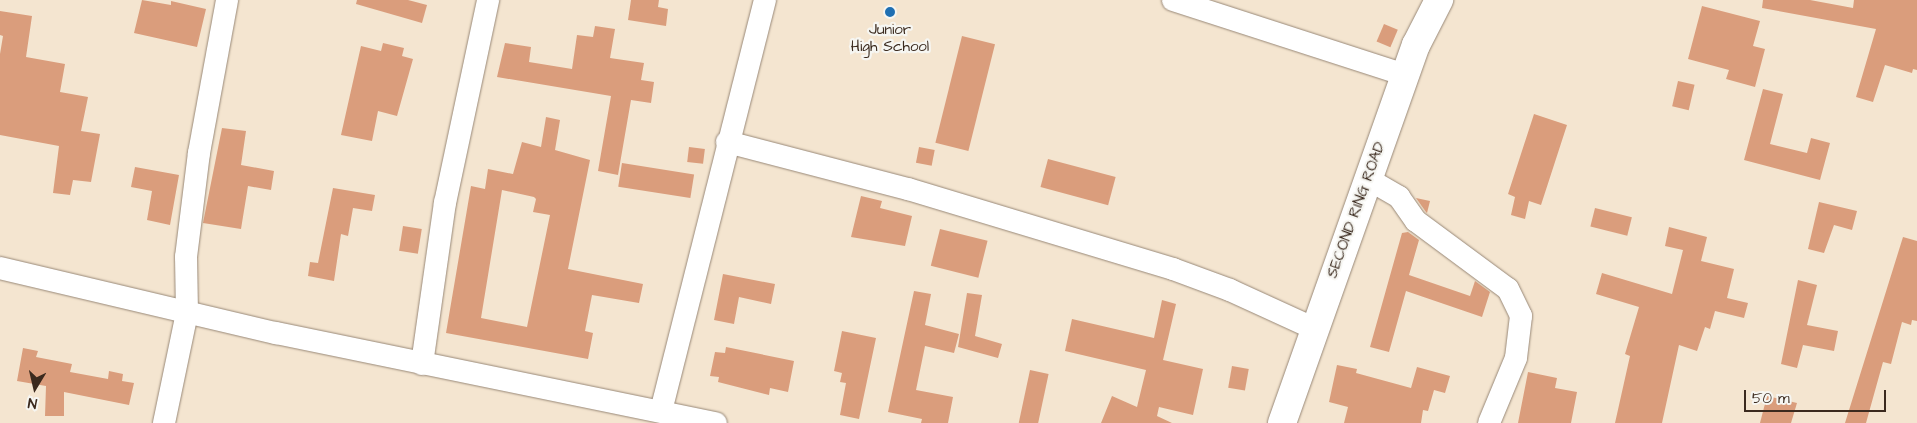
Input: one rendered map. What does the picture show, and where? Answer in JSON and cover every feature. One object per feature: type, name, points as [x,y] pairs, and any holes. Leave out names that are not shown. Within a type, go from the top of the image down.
[{"type":"street","points":[[164,423],[187,313],[186,257],[194,191],[227,0]]},
{"type":"street","points":[[422,364],[445,203],[488,0]]},
{"type":"street","points":[[661,411],[727,142],[766,0]]},
{"type":"street","points":[[1173,0],[1405,76]]},
{"type":"street","name":"SECOND RING ROAD","points":[[1282,423],[1313,328],[1416,45],[1439,0]]},
{"type":"street","points":[[727,142],[908,189],[1173,269],[1230,290],[1313,328]]},
{"type":"street","points":[[1368,179],[1400,198],[1416,222],[1508,289],[1521,316],[1516,358],[1489,423]]},
{"type":"street","points":[[0,268],[187,313],[422,364],[716,423]]},
{"type":"building","points":[[142,0],[171,5],[171,1],[206,9],[197,47],[134,33]]},
{"type":"building","points":[[357,0],[408,0],[427,5],[422,23],[356,4]]},
{"type":"building","points":[[631,0],[659,0],[658,7],[668,9],[666,26],[628,20]]},
{"type":"building","points":[[1763,0],[1810,0],[1853,8],[1854,0],[1917,0],[1917,70],[1913,69],[1912,73],[1885,65],[1873,102],[1856,97],[1876,29],[1762,8]]},
{"type":"building","points":[[1702,6],[1760,21],[1753,46],[1765,49],[1755,87],[1726,79],[1729,70],[1688,59]]},
{"type":"building","points":[[0,11],[32,16],[26,57],[65,64],[60,92],[88,97],[81,131],[100,134],[91,182],[73,180],[70,195],[53,193],[59,146],[0,135],[0,54],[3,36],[0,35]]},
{"type":"building","points":[[1384,24],[1398,30],[1390,47],[1377,41]]},
{"type":"building","points":[[595,26],[615,29],[610,58],[644,63],[641,80],[654,82],[651,103],[631,100],[618,175],[598,171],[611,96],[497,77],[505,43],[531,47],[529,62],[572,69],[577,35],[593,37]]},
{"type":"building","points":[[962,36],[995,44],[968,151],[935,143]]},
{"type":"building","points":[[383,43],[404,48],[402,56],[413,59],[397,116],[378,111],[372,141],[341,135],[361,46],[381,51]]},
{"type":"building","points":[[1678,81],[1695,85],[1689,110],[1672,106]]},
{"type":"building","points":[[1763,89],[1783,94],[1770,144],[1807,153],[1811,138],[1830,143],[1820,180],[1744,160]]},
{"type":"building","points":[[1534,114],[1567,125],[1541,205],[1529,201],[1525,219],[1511,215],[1515,197],[1508,194]]},
{"type":"building","points":[[546,117],[560,120],[555,150],[590,160],[568,269],[643,284],[639,303],[592,295],[585,331],[593,333],[588,359],[446,333],[471,186],[485,189],[488,169],[513,174],[522,142],[541,147]],"holes":[[[502,190],[536,199],[533,212],[550,215],[527,327],[481,318]]]},
{"type":"building","points":[[222,128],[246,131],[241,165],[274,171],[271,190],[248,186],[241,229],[203,223]]},
{"type":"building","points":[[689,147],[705,149],[703,164],[687,162]]},
{"type":"building","points":[[919,147],[935,150],[932,166],[916,163]]},
{"type":"building","points":[[1048,159],[1116,177],[1108,205],[1040,187]]},
{"type":"building","points":[[622,163],[694,174],[690,198],[618,187]]},
{"type":"building","points":[[135,167],[179,175],[170,225],[147,220],[152,191],[131,187]]},
{"type":"building","points":[[333,188],[375,195],[372,211],[353,208],[348,236],[341,234],[334,281],[308,276],[310,262],[318,263]]},
{"type":"building","points":[[861,196],[882,201],[880,208],[912,216],[905,246],[851,237]]},
{"type":"building","points":[[1416,198],[1430,201],[1427,213],[1426,212]]},
{"type":"building","points":[[1819,202],[1857,211],[1852,230],[1834,225],[1824,253],[1808,249]]},
{"type":"building","points":[[1595,208],[1632,217],[1627,236],[1590,226]]},
{"type":"building","points":[[403,226],[422,229],[418,254],[399,251]]},
{"type":"building","points":[[1669,227],[1707,237],[1701,261],[1734,269],[1727,298],[1748,303],[1744,318],[1715,311],[1710,329],[1705,327],[1697,351],[1679,345],[1662,423],[1615,423],[1630,356],[1625,354],[1639,307],[1596,294],[1602,273],[1672,294],[1683,250],[1665,246]]},
{"type":"building","points":[[940,229],[988,241],[978,278],[931,266]]},
{"type":"building","points":[[1408,232],[1419,240],[1409,275],[1470,296],[1475,281],[1490,292],[1482,317],[1406,291],[1389,352],[1370,347],[1402,233]]},
{"type":"building","points":[[1903,237],[1917,241],[1917,321],[1912,320],[1911,325],[1902,322],[1891,364],[1883,362],[1866,423],[1845,423]]},
{"type":"building","points":[[723,274],[775,284],[771,304],[739,297],[734,324],[714,320]]},
{"type":"building","points":[[1798,280],[1817,285],[1807,325],[1838,331],[1834,351],[1803,345],[1797,368],[1781,364]]},
{"type":"building","points":[[914,291],[931,294],[925,325],[959,334],[954,353],[925,346],[916,390],[953,397],[948,423],[921,423],[922,419],[888,412]]},
{"type":"building","points":[[967,293],[982,295],[975,336],[1002,344],[998,358],[958,347]]},
{"type":"building","points":[[1162,300],[1176,304],[1163,360],[1203,369],[1193,415],[1159,407],[1157,416],[1172,423],[1101,423],[1112,396],[1137,407],[1146,370],[1065,351],[1072,319],[1154,338]]},
{"type":"building","points":[[842,331],[876,338],[859,419],[840,415],[846,383],[840,382],[842,373],[834,371]]},
{"type":"building","points":[[726,347],[794,361],[788,392],[770,388],[769,395],[718,382],[719,377],[710,376],[715,352],[725,353]]},
{"type":"building","points":[[23,348],[38,351],[36,357],[72,364],[70,372],[108,379],[109,371],[123,374],[122,381],[134,383],[129,405],[64,392],[64,416],[45,416],[46,386],[17,381]]},
{"type":"building","points":[[1337,365],[1357,369],[1356,373],[1411,388],[1417,367],[1450,376],[1445,393],[1434,390],[1428,411],[1423,410],[1421,423],[1344,423],[1348,407],[1329,402]]},
{"type":"building","points":[[1232,366],[1249,369],[1245,391],[1228,388]]},
{"type":"building","points":[[1030,370],[1049,374],[1038,423],[1019,423]]},
{"type":"building","points":[[1528,372],[1557,378],[1555,388],[1577,392],[1571,423],[1518,423]]},
{"type":"building","points":[[1767,396],[1797,403],[1791,423],[1760,423]]},
{"type":"place","name":"Junior High School","points":[[890,12]]}]
